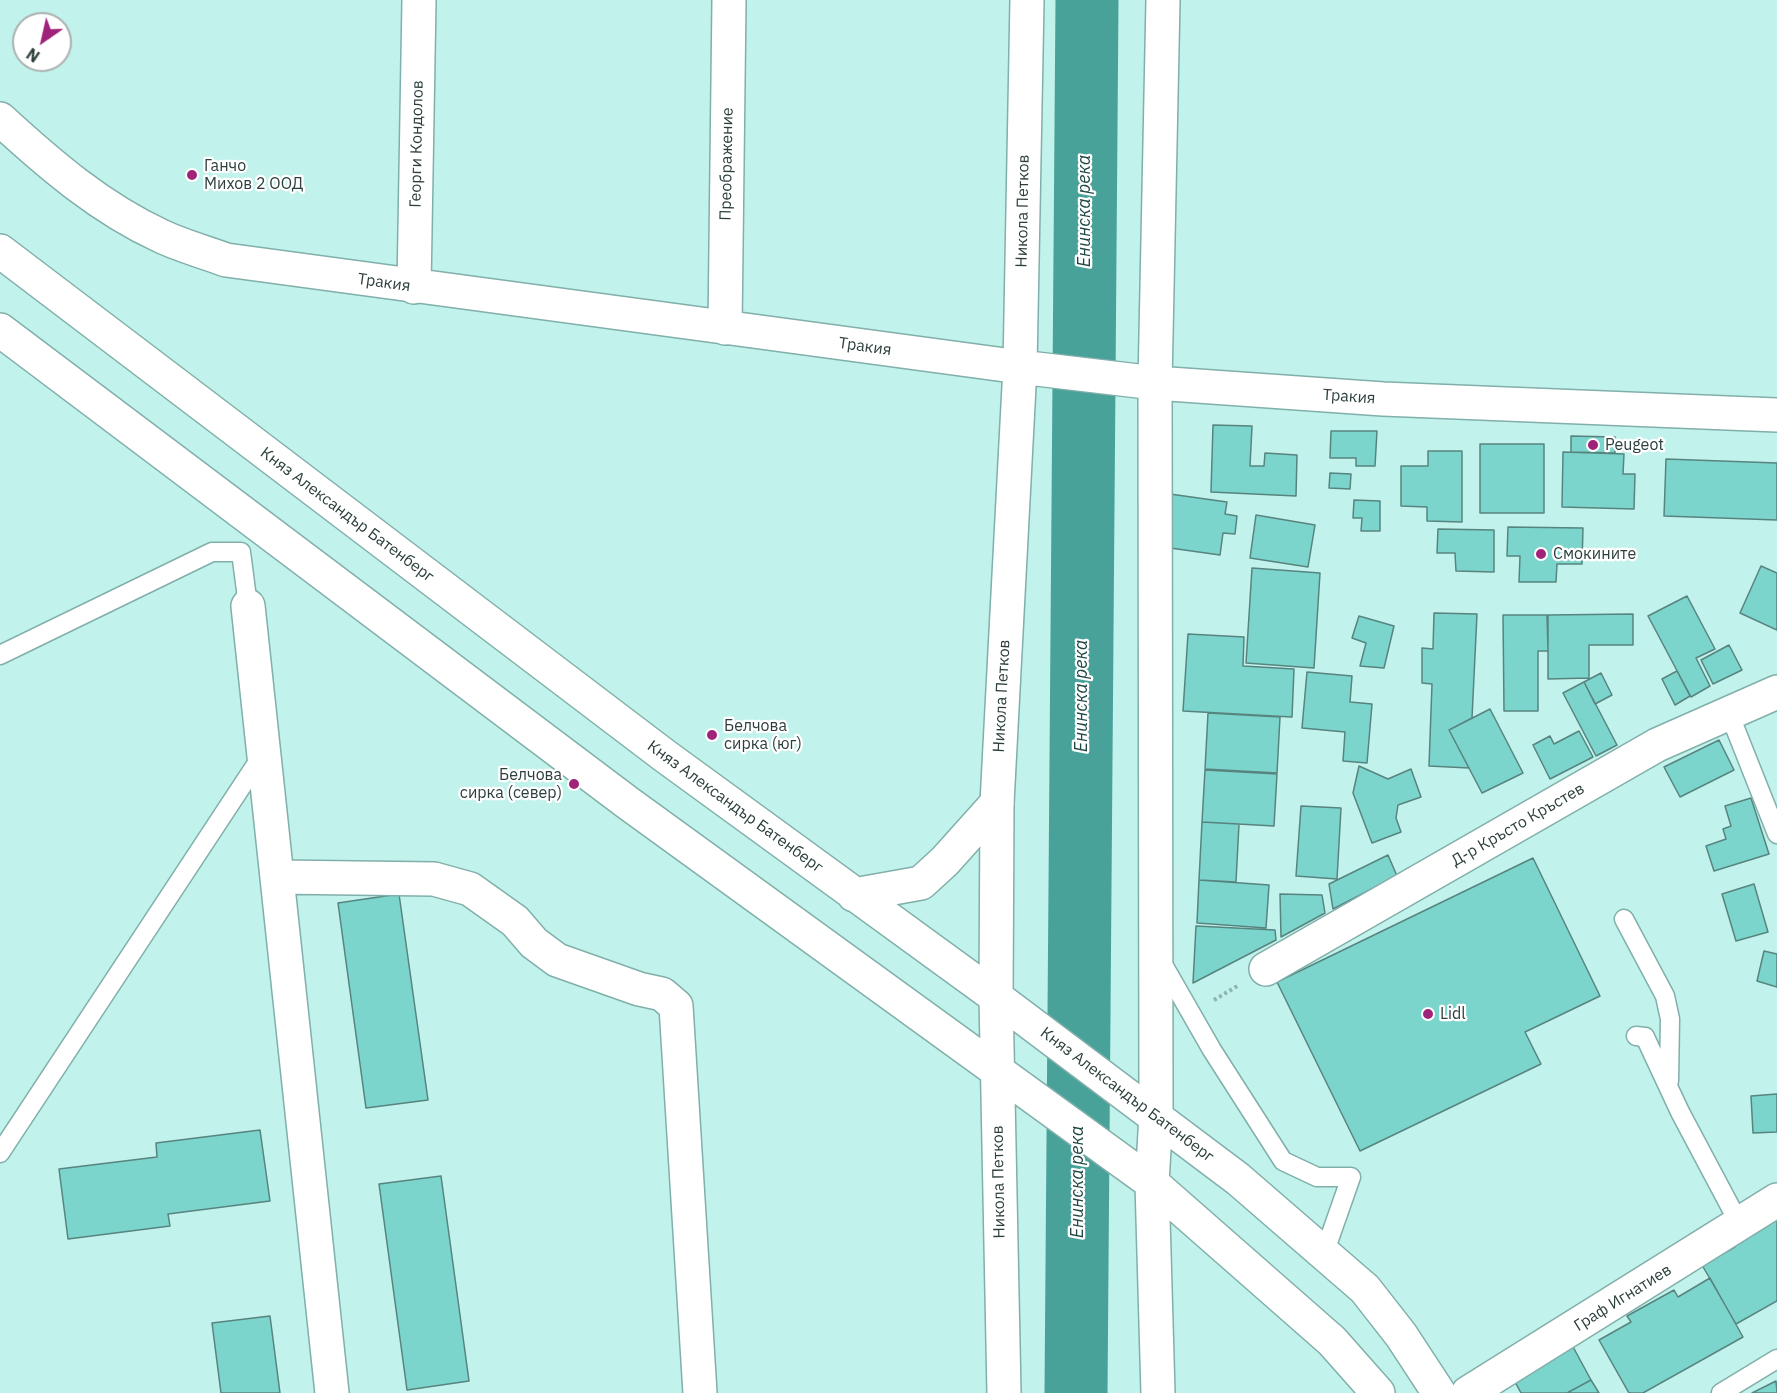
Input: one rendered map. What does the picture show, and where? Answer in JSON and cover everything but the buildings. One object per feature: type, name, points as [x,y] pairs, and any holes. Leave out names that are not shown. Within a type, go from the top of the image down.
[{"type":"main road","name":"Георги Кондолов","points":[[414,287],[419,0]]},
{"type":"main road","name":"Преображение","points":[[725,328],[729,0]]},
{"type":"main road","name":"Никола Петков","points":[[1004,1393],[996,1068],[997,803],[1033,369],[1027,0]]},
{"type":"main road","points":[[1158,1393],[1152,1183],[1156,1116],[1157,954],[1142,382],[1163,0]]},
{"type":"main road","name":"Тракия","points":[[0,119],[44,159],[98,200],[161,236],[226,260],[414,287],[1142,382],[1383,399],[1777,415]]},
{"type":"main road","name":"Княз Александър Батенберг","points":[[0,251],[665,756],[996,997],[1238,1179],[1325,1251],[1365,1289],[1401,1335],[1439,1393]]},
{"type":"main road","points":[[0,330],[628,803],[1152,1183],[1332,1341],[1378,1393]]},
{"type":"main road","points":[[248,606],[332,1393]]},
{"type":"main road","name":"Д-р Кръсто Кръстев","points":[[1266,969],[1657,745],[1777,692]]},
{"type":"main road","points":[[854,895],[921,883],[945,861],[997,803]]},
{"type":"main road","points":[[277,878],[434,879],[470,889],[515,921],[534,943],[557,960],[639,989],[662,994],[676,1006],[700,1393]]},
{"type":"main road","name":"Граф Игнатиев","points":[[1468,1393],[1777,1200]]},
{"type":"lane","points":[[0,655],[212,552],[241,552],[248,606]]},
{"type":"lane","points":[[1729,714],[1777,834]]},
{"type":"lane","points":[[0,1153],[264,753]]},
{"type":"lane","points":[[1624,919],[1665,996],[1670,1019],[1669,1086]]},
{"type":"lane","points":[[1157,954],[1212,1050],[1283,1161],[1317,1177],[1351,1178],[1325,1251]]},
{"type":"lane","points":[[1636,1036],[1645,1037],[1680,1112],[1740,1225]]},
{"type":"lane","points":[[1721,1393],[1777,1359]]},
{"type":"waterway","name":"Енинска река","points":[[1076,1393],[1087,0]]},
{"type":"place","name":"Ганчо Михов 2 ООД","points":[[192,175]]},
{"type":"place","name":"Peugeot","points":[[1593,445]]},
{"type":"place","name":"Смокините","points":[[1541,554]]},
{"type":"place","name":"Белчова сирка (юг)","points":[[712,735]]},
{"type":"place","name":"Белчова сирка (север)","points":[[574,784]]},
{"type":"place","name":"Lidl","points":[[1428,1014]]}]
